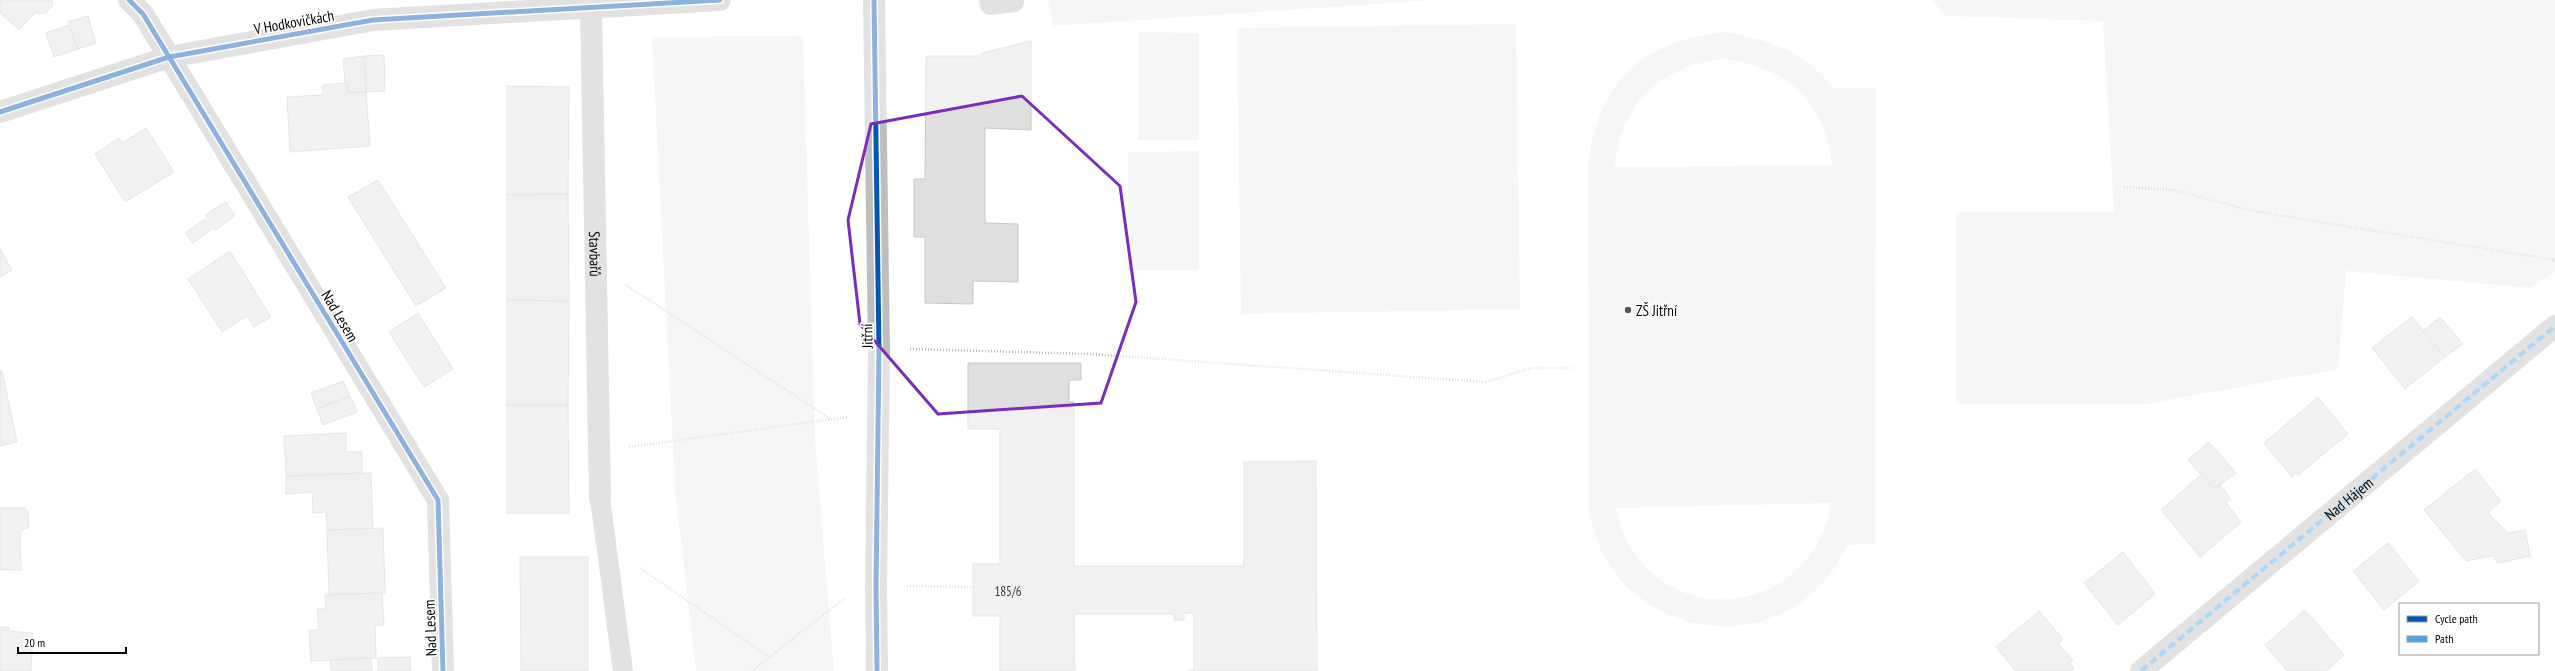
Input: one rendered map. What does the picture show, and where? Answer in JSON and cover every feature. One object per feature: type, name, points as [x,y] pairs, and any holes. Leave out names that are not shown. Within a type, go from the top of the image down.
[{"type":"street","name":"Nad Lesem","points":[[129,0],[143,14],[438,500],[443,671]]},
{"type":"street","name":"V Hodkovičkách","points":[[0,112],[169,57],[373,20],[591,9],[720,0]]},
{"type":"street","name":"Jitřní","points":[[874,0],[879,350],[876,587],[877,671]]},
{"type":"street","name":"Stavbařů","points":[[591,9],[600,498]]},
{"type":"street","name":"Nad Hájem","points":[[2141,671],[2555,326]]},
{"type":"lane","points":[[989,0],[990,5],[1014,2]]},
{"type":"lane","points":[[600,498],[623,671]]},
{"type":"path","points":[[2124,187],[2173,190],[2253,211],[2555,260]]},
{"type":"path","points":[[596,264],[832,420]]},
{"type":"path","points":[[879,350],[912,348],[1091,354],[1486,382],[1531,368],[1572,368]]},
{"type":"path","points":[[599,452],[878,413]]},
{"type":"path","points":[[606,545],[770,657]]},
{"type":"path","points":[[752,671],[859,588],[972,587]]},
{"type":"highlighted area","points":[[1022,96],[1120,186],[1136,302],[1101,403],[938,414],[860,324],[848,220],[871,124]]},
{"type":"shaded area","points":[[1048,0],[1434,0],[1053,26]]},
{"type":"shaded area","points":[[1933,0],[2555,0],[2555,272],[2531,288],[2346,271],[2338,369],[2146,404],[1956,404],[1956,212],[2114,212],[2103,21],[1944,16]]},
{"type":"shaded area","points":[[1516,24],[1520,309],[1241,314],[1237,28]]},
{"type":"shaded area","points":[[1138,32],[1199,33],[1199,140],[1138,140]]},
{"type":"shaded area","points":[[1723,32],[1755,38],[1798,56],[1810,65],[1833,88],[1876,88],[1875,544],[1847,545],[1827,578],[1800,603],[1769,619],[1735,626],[1700,624],[1666,613],[1635,594],[1605,559],[1589,512],[1588,166],[1593,137],[1602,111],[1613,90],[1628,72],[1646,57],[1668,45],[1694,37]],"holes":[[[1723,59],[1745,63],[1766,70],[1783,79],[1798,91],[1811,105],[1821,122],[1828,142],[1832,165],[1615,167],[1619,144],[1626,124],[1635,106],[1648,92],[1663,80],[1680,70],[1701,63]],[[1831,503],[1821,537],[1802,565],[1777,584],[1748,596],[1716,599],[1685,593],[1657,577],[1629,545],[1622,530],[1616,508]]]},
{"type":"shaded area","points":[[803,36],[815,441],[834,671],[696,671],[675,489],[652,37]]},
{"type":"shaded area","points":[[1199,151],[1199,270],[1128,270],[1128,152]]},
{"type":"building","points":[[0,0],[52,0],[53,5],[46,13],[35,13],[19,30],[0,13]]},
{"type":"building","points":[[88,16],[96,43],[78,49],[68,22]]},
{"type":"building","points":[[69,25],[78,49],[54,57],[46,33]]},
{"type":"building","points":[[1031,41],[1031,130],[985,128],[985,223],[1018,224],[1018,282],[973,281],[973,304],[925,303],[925,237],[914,237],[914,179],[925,179],[926,56],[982,56],[982,53]]},
{"type":"building","points":[[384,55],[385,91],[366,92],[364,56]]},
{"type":"building","points":[[364,56],[366,92],[348,93],[347,83],[345,83],[343,59]]},
{"type":"building","points":[[347,83],[348,93],[366,92],[370,146],[290,152],[287,97],[323,95],[323,85]]},
{"type":"building","points":[[507,86],[569,87],[568,194],[507,195]]},
{"type":"building","points":[[146,128],[174,172],[125,202],[95,154],[119,138],[122,143]]},
{"type":"building","points":[[378,180],[446,288],[416,306],[348,197]]},
{"type":"building","points":[[568,194],[569,301],[507,300],[507,195]]},
{"type":"building","points":[[226,202],[235,216],[215,230],[205,215]]},
{"type":"building","points":[[205,219],[212,229],[193,243],[185,233]]},
{"type":"building","points":[[0,249],[12,270],[0,277]]},
{"type":"building","points":[[230,251],[271,317],[254,327],[247,316],[222,332],[188,279]]},
{"type":"building","points":[[507,300],[569,301],[568,405],[507,405]]},
{"type":"building","points":[[418,313],[453,369],[424,387],[389,332]]},
{"type":"building","points":[[2412,317],[2445,357],[2405,389],[2372,348]]},
{"type":"building","points":[[2440,317],[2463,344],[2445,357],[2423,331]]},
{"type":"building","points":[[968,363],[1081,363],[1081,380],[1069,380],[1069,402],[1074,402],[1074,566],[1244,566],[1244,462],[1316,461],[1317,671],[1187,671],[1194,670],[1194,613],[1184,613],[1184,620],[1174,620],[1174,614],[1074,614],[1075,671],[1000,671],[1000,616],[973,616],[973,564],[1000,564],[1000,429],[968,429]]},
{"type":"building","points":[[0,371],[2,371],[17,442],[0,446]]},
{"type":"building","points":[[343,381],[350,396],[317,409],[311,393]]},
{"type":"building","points":[[350,396],[357,412],[323,425],[317,409]]},
{"type":"building","points":[[2318,397],[2348,434],[2298,475],[2296,473],[2292,477],[2264,443]]},
{"type":"building","points":[[507,405],[568,405],[569,513],[507,513]]},
{"type":"building","points":[[346,433],[346,452],[362,452],[362,473],[286,476],[284,436]]},
{"type":"building","points":[[2209,442],[2236,473],[2214,489],[2188,460]]},
{"type":"building","points":[[2475,469],[2501,501],[2488,513],[2508,533],[2525,530],[2530,556],[2498,563],[2492,556],[2466,561],[2424,510]]},
{"type":"building","points":[[371,473],[373,529],[327,530],[326,512],[313,513],[312,492],[286,494],[286,476]]},
{"type":"building","points":[[2202,474],[2214,489],[2220,485],[2231,499],[2226,503],[2241,522],[2200,557],[2161,510]]},
{"type":"building","points":[[0,508],[25,508],[28,512],[29,527],[20,531],[21,570],[0,570]]},
{"type":"building","points":[[383,528],[385,593],[329,595],[327,530]]},
{"type":"building","points":[[2388,543],[2419,581],[2384,610],[2353,571]]},
{"type":"building","points":[[2123,552],[2155,594],[2118,625],[2084,583]]},
{"type":"building","points":[[520,557],[588,557],[588,671],[521,671]]},
{"type":"building","points":[[382,593],[384,625],[375,625],[376,658],[311,661],[309,630],[319,630],[317,609],[326,609],[325,595]]},
{"type":"building","points":[[2305,610],[2344,655],[2326,671],[2287,671],[2265,645]]},
{"type":"building","points":[[2039,611],[2063,639],[2058,643],[2073,661],[2070,663],[2074,669],[2071,671],[2016,671],[1996,647]]},
{"type":"building","points":[[0,627],[9,627],[9,631],[33,633],[31,671],[0,671]]},
{"type":"building","points":[[410,657],[411,671],[378,671],[378,658]]},
{"type":"building","points":[[371,658],[372,671],[331,671],[330,660]]},
{"type":"marked path","points":[[2141,671],[2555,326]]},
{"type":"cycle path","points":[[129,0],[143,14],[438,500],[443,671]]},
{"type":"cycle path","points":[[0,112],[169,57],[373,20],[720,0]]},
{"type":"cycle path","points":[[874,0],[879,350],[876,587],[877,671]]},
{"type":"place","name":"ZŠ Jitřní","points":[[1628,310]]}]
